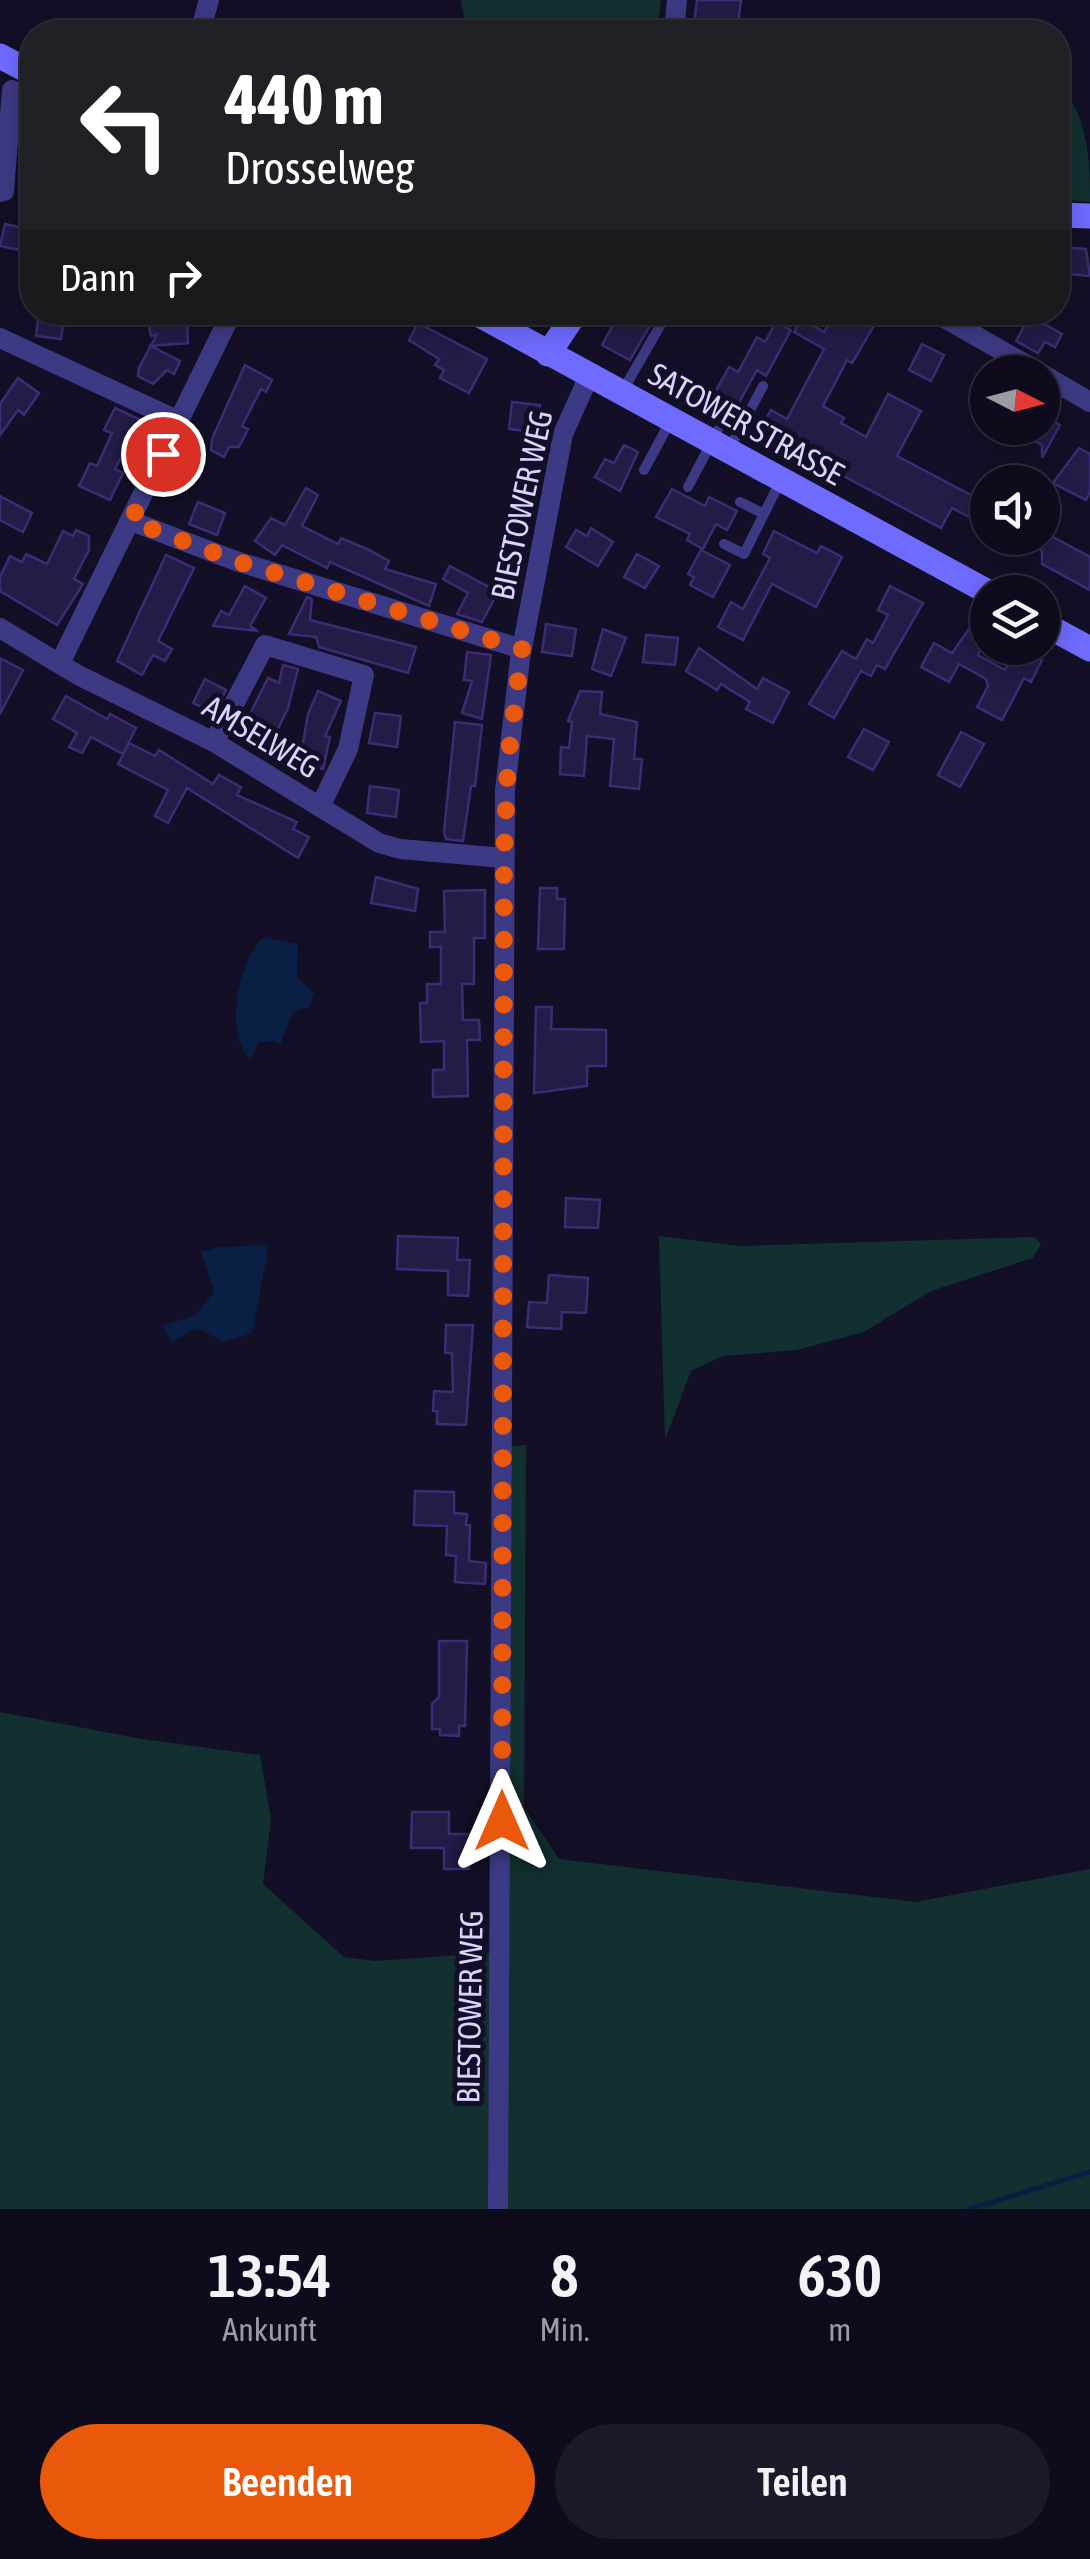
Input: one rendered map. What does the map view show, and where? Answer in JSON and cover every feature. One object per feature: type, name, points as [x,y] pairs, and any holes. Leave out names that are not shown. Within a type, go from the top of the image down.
[{"type":"main road","name":"SATOWER STRASSE","points":[[497,325],[670,420],[719,441],[782,480],[970,582]]},
{"type":"main road","points":[[548,354],[567,325]]},
{"type":"main road","points":[[1060,633],[1090,649]]},
{"type":"street","points":[[0,192],[4,191],[15,88]]},
{"type":"street","points":[[61,661],[226,325]]},
{"type":"street","points":[[956,325],[1008,355]]},
{"type":"street","points":[[0,338],[179,420]]},
{"type":"street","name":"BIESTOWER WEG","points":[[498,2209],[504,858],[508,760],[522,649],[563,434],[590,376]]},
{"type":"street","points":[[1060,385],[1090,402]]},
{"type":"street","points":[[131,521],[236,561],[522,649]]},
{"type":"street","name":"AMSELWEG","points":[[0,628],[61,661],[78,675],[214,742],[379,842],[400,849],[504,858]]},
{"type":"street","points":[[214,742],[264,645],[364,675],[348,749],[320,807]]},
{"type":"lane","points":[[622,393],[661,325]]},
{"type":"lane","points":[[688,487],[763,386]]},
{"type":"lane","points":[[644,470],[670,420]]},
{"type":"lane","points":[[724,544],[744,554],[782,480]]},
{"type":"lane","points":[[740,502],[764,514]]},
{"type":"green space","points":[[461,0],[661,0],[658,20],[464,20]]},
{"type":"green space","points":[[1070,98],[1088,154],[1090,202],[1070,200]]},
{"type":"green space","points":[[659,1236],[740,1246],[1035,1237],[1041,1244],[1033,1258],[931,1291],[864,1332],[797,1350],[722,1356],[691,1371],[665,1440]]},
{"type":"green space","points":[[526,1445],[524,1807],[559,1859],[915,1902],[1090,1869],[1090,2209],[0,2209],[0,1712],[142,1739],[260,1755],[271,1819],[263,1884],[344,1957],[375,1961],[491,1953],[496,1447]]},
{"type":"water","points":[[264,937],[298,944],[297,977],[314,993],[310,1006],[293,1012],[280,1045],[274,1041],[258,1043],[251,1060],[238,1033],[237,998],[247,962]]},
{"type":"water","points":[[269,1245],[252,1333],[224,1342],[197,1328],[172,1342],[162,1326],[196,1315],[214,1292],[201,1252],[217,1247]]},
{"type":"building","points":[[697,0],[741,0],[738,20],[694,20]]},
{"type":"building","points":[[5,224],[20,227],[20,250],[0,246]]},
{"type":"building","points":[[1070,248],[1086,249],[1090,276],[1070,274]]},
{"type":"building","points":[[37,325],[63,325],[61,339],[36,336]]},
{"type":"building","points":[[149,325],[187,325],[188,343],[151,346],[180,361],[174,374],[167,370],[153,384],[138,376],[139,368],[157,334],[151,336]]},
{"type":"building","points":[[417,325],[422,325],[487,359],[469,393],[440,378],[444,370],[435,365],[439,359],[409,340]]},
{"type":"building","points":[[613,325],[650,325],[630,360],[602,345]]},
{"type":"building","points":[[774,325],[791,330],[766,376],[757,370],[731,417],[708,405],[729,367],[738,372],[757,337],[765,342]]},
{"type":"building","points":[[798,325],[812,325],[824,332],[828,325],[874,325],[852,363],[847,360],[823,406],[844,418],[841,423],[866,437],[888,394],[921,411],[897,456],[970,495],[970,518],[952,508],[941,528],[759,431],[771,410],[787,419],[824,349],[794,332]]},
{"type":"building","points":[[1025,325],[1046,325],[1062,334],[1055,347],[1045,342],[1038,353],[1016,341]]},
{"type":"building","points":[[922,344],[944,355],[931,381],[909,370]]},
{"type":"building","points":[[245,365],[272,380],[266,392],[261,389],[242,426],[248,429],[239,447],[229,447],[224,457],[211,450],[212,439]]},
{"type":"building","points":[[18,378],[39,393],[24,415],[18,410],[0,435],[0,404]]},
{"type":"building","points":[[512,402],[540,405],[537,432],[509,429]]},
{"type":"building","points":[[115,408],[141,420],[115,469],[123,473],[110,500],[79,486],[90,463],[97,466],[112,433],[104,430]]},
{"type":"building","points":[[624,445],[638,452],[620,491],[595,477],[605,459],[614,463]]},
{"type":"building","points":[[1079,448],[1090,454],[1090,492],[1086,500],[1060,487],[1060,474]]},
{"type":"building","points":[[306,488],[318,495],[302,526],[338,544],[341,538],[367,549],[389,561],[385,569],[436,584],[429,606],[330,562],[327,568],[282,545],[275,555],[255,541],[271,518],[285,525]]},
{"type":"building","points":[[672,489],[705,506],[709,497],[737,511],[727,530],[716,524],[703,549],[687,540],[690,534],[656,517]]},
{"type":"building","points":[[0,496],[32,513],[23,532],[0,520]]},
{"type":"building","points":[[198,502],[225,513],[217,535],[189,524]]},
{"type":"building","points":[[591,528],[613,542],[598,566],[566,547],[576,530],[587,536]]},
{"type":"building","points":[[76,530],[89,536],[89,550],[74,579],[83,584],[57,625],[0,591],[0,577],[10,556],[22,562],[26,554],[47,564],[63,531],[73,536]]},
{"type":"building","points":[[774,531],[817,553],[821,546],[842,557],[816,607],[772,584],[743,640],[718,627],[731,602],[743,609],[770,558],[763,554]]},
{"type":"building","points":[[1060,541],[1090,557],[1090,590],[1042,564],[1042,555],[1060,555]]},
{"type":"building","points":[[701,550],[730,565],[713,597],[690,585],[694,577],[688,574]]},
{"type":"building","points":[[637,554],[659,566],[645,588],[624,577]]},
{"type":"building","points":[[166,555],[194,568],[158,641],[172,649],[165,661],[153,655],[142,675],[117,661]]},
{"type":"building","points":[[450,566],[498,592],[482,622],[457,614],[468,593],[443,579]]},
{"type":"building","points":[[245,586],[266,598],[250,626],[258,631],[213,626],[221,611],[229,615]]},
{"type":"building","points":[[890,586],[923,603],[885,669],[877,665],[871,676],[861,671],[834,718],[809,704],[842,651],[856,659],[867,639],[873,643],[888,615],[878,610]]},
{"type":"building","points":[[307,597],[312,599],[310,620],[416,647],[408,673],[319,647],[316,637],[289,634]]},
{"type":"building","points":[[546,624],[576,629],[572,656],[542,652]]},
{"type":"building","points":[[970,627],[970,665],[996,665],[1005,670],[1008,665],[1040,665],[1031,682],[1024,678],[1002,720],[977,707],[988,686],[986,679],[959,664],[949,682],[921,667],[934,643],[952,653]]},
{"type":"building","points":[[603,629],[626,638],[611,676],[592,669]]},
{"type":"building","points":[[646,635],[678,638],[675,665],[643,662]]},
{"type":"building","points":[[699,648],[757,689],[763,678],[789,692],[773,723],[746,709],[750,702],[721,684],[717,690],[686,671]]},
{"type":"building","points":[[467,652],[491,655],[482,719],[462,713],[472,681],[464,680]]},
{"type":"building","points":[[0,658],[23,670],[0,714]]},
{"type":"building","points":[[283,665],[298,669],[288,708],[272,741],[257,735],[264,721],[250,714],[268,678],[279,683]]},
{"type":"building","points":[[205,679],[226,690],[214,713],[193,703]]},
{"type":"building","points":[[318,691],[341,701],[325,736],[330,737],[323,769],[299,765],[308,714]]},
{"type":"building","points":[[580,691],[602,692],[600,714],[637,722],[634,759],[642,759],[639,789],[610,786],[614,739],[587,736],[584,776],[560,774],[561,747],[569,748],[572,722],[568,721]]},
{"type":"building","points":[[66,696],[107,719],[110,714],[136,728],[123,754],[91,737],[82,753],[69,747],[77,733],[53,719]]},
{"type":"building","points":[[375,713],[401,716],[397,747],[369,743]]},
{"type":"building","points":[[455,722],[482,725],[463,841],[446,839],[444,832]]},
{"type":"building","points":[[864,729],[889,742],[873,770],[848,757]]},
{"type":"building","points":[[961,732],[984,744],[960,787],[938,775]]},
{"type":"building","points":[[129,743],[155,756],[159,750],[213,784],[219,775],[241,787],[237,795],[297,822],[293,829],[309,837],[298,858],[187,788],[168,823],[155,816],[168,790],[118,764]]},
{"type":"building","points":[[370,786],[399,790],[396,817],[367,813]]},
{"type":"building","points":[[376,877],[418,889],[415,911],[371,903]]},
{"type":"building","points":[[540,888],[557,888],[557,899],[565,899],[564,949],[538,949]]},
{"type":"building","points":[[485,890],[485,938],[474,938],[474,984],[462,984],[463,1020],[479,1020],[480,1040],[467,1040],[468,1096],[433,1097],[433,1070],[444,1070],[444,1041],[421,1042],[420,1003],[427,1003],[427,984],[441,984],[441,947],[430,947],[430,932],[445,932],[444,891]]},
{"type":"building","points":[[536,1007],[552,1007],[551,1029],[606,1030],[606,1066],[587,1066],[587,1086],[534,1093]]},
{"type":"building","points":[[566,1198],[600,1200],[598,1228],[565,1227]]},
{"type":"building","points":[[398,1236],[458,1238],[457,1260],[470,1260],[468,1296],[448,1295],[448,1271],[397,1269]]},
{"type":"building","points":[[549,1275],[588,1278],[586,1313],[562,1312],[561,1329],[527,1327],[529,1302],[547,1303]]},
{"type":"building","points":[[446,1325],[473,1325],[466,1425],[437,1424],[437,1411],[433,1411],[434,1391],[453,1392],[452,1353],[445,1353]]},
{"type":"building","points":[[415,1491],[454,1492],[454,1513],[467,1514],[466,1525],[470,1525],[469,1561],[486,1563],[485,1584],[455,1582],[456,1556],[446,1555],[447,1526],[414,1525]]},
{"type":"building","points":[[439,1641],[467,1641],[465,1726],[459,1726],[459,1736],[440,1735],[440,1729],[432,1729],[432,1704],[439,1697]]},
{"type":"building","points":[[412,1812],[449,1812],[449,1834],[470,1834],[469,1869],[444,1869],[444,1848],[411,1848]]},
{"type":"waterway","points":[[969,2209],[1090,2172]]},
{"type":"route","points":[[163,454],[131,521],[236,561],[522,649],[505,790],[502,1821]]}]
